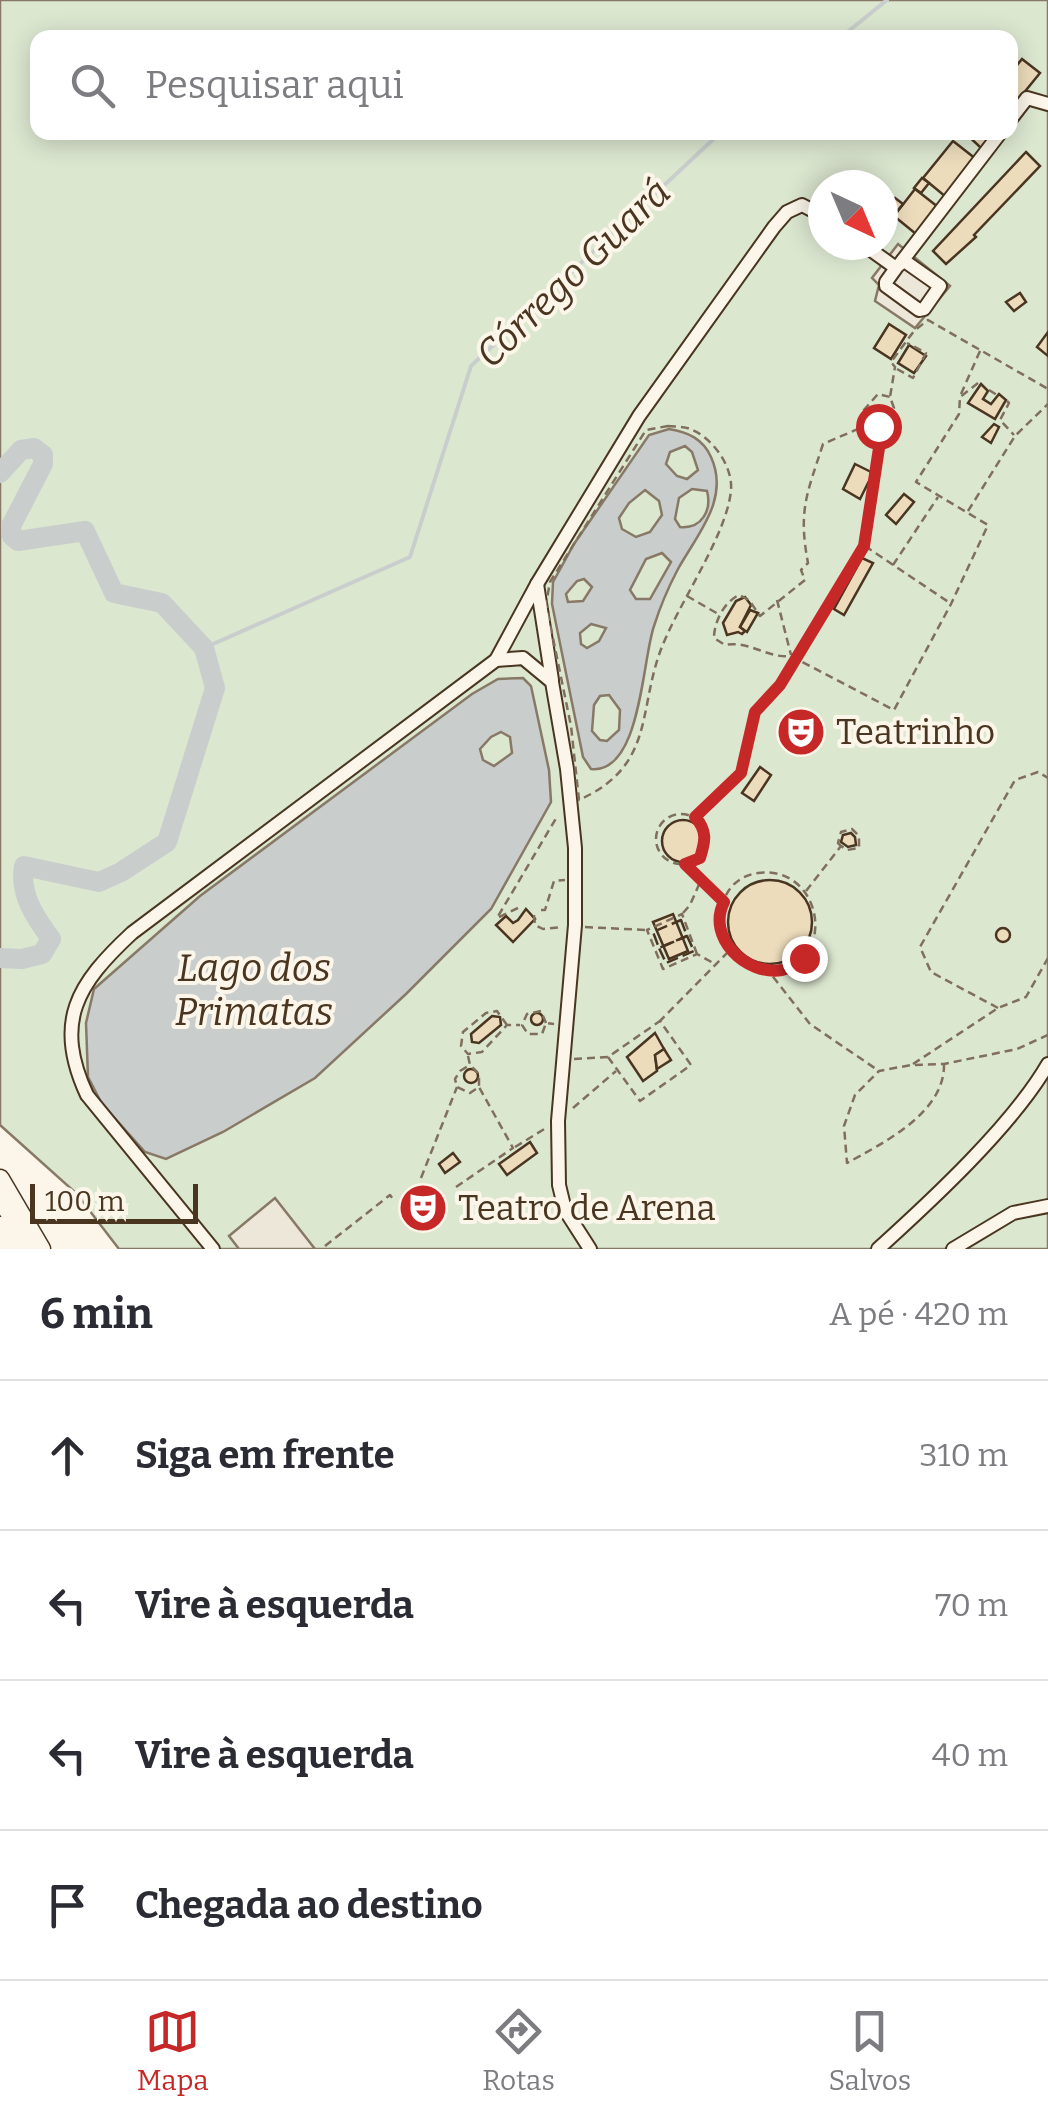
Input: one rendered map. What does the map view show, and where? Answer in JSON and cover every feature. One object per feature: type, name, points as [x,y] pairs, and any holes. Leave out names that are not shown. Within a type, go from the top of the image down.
[{"type":"highway","points":[[0,1178],[41,1249]]},
{"type":"highway","points":[[0,1242],[4,1249]]},
{"type":"lane","points":[[1018,110],[1028,98],[1048,104]]},
{"type":"lane","points":[[892,260],[900,264],[995,140]]},
{"type":"lane","points":[[214,1249],[86,1096],[74,1068],[69,1034],[76,1002],[88,978],[132,932],[496,660],[537,584],[646,405],[774,226],[787,212],[802,204],[808,207]]},
{"type":"lane","points":[[537,584],[576,848],[575,925],[558,1121],[559,1185],[566,1210],[590,1249]]},
{"type":"lane","points":[[496,660],[522,658],[552,682]]},
{"type":"lane","points":[[878,1249],[1021,1103],[1048,1064]]},
{"type":"lane","points":[[0,1203],[28,1249]]},
{"type":"lane","points":[[953,1249],[1013,1213],[1048,1206]]},
{"type":"lane","points":[[0,1220],[18,1249]]},
{"type":"path","points":[[980,350],[960,398],[958,414],[916,482],[988,525],[952,604],[894,710],[791,656],[784,658],[739,642],[725,645],[714,638],[714,626],[730,599],[739,595],[750,600],[760,616],[805,580],[801,570],[808,563],[801,526],[823,444],[883,422],[894,408],[890,396],[894,368],[891,362],[928,320],[1048,389]]},
{"type":"path","points":[[894,368],[913,378],[926,353],[906,342]]},
{"type":"path","points":[[960,398],[978,383]]},
{"type":"path","points":[[989,390],[998,395]]},
{"type":"path","points":[[867,425],[863,412],[878,394],[890,396]]},
{"type":"path","points":[[1007,401],[1000,420],[1016,436]]},
{"type":"path","points":[[967,512],[1016,436],[1048,404]]},
{"type":"path","points":[[695,817],[741,773],[755,712],[780,685],[864,546],[883,422]]},
{"type":"path","points":[[668,426],[690,428],[710,442],[724,461],[732,486],[725,514],[687,596],[659,654],[639,743],[599,791],[580,800],[571,726],[546,604],[550,582],[646,430],[668,426]]},
{"type":"path","points":[[893,565],[939,495]]},
{"type":"path","points":[[864,546],[952,604]]},
{"type":"path","points":[[687,596],[721,615]]},
{"type":"path","points":[[776,600],[791,656]]},
{"type":"path","points":[[998,1008],[931,972],[920,946],[1015,780],[1038,772],[1048,778]]},
{"type":"path","points":[[518,908],[497,918],[562,809]]},
{"type":"path","points":[[685,864],[700,858],[706,839],[702,824],[680,812],[661,822],[654,842],[664,858],[685,864],[724,902]]},
{"type":"path","points":[[852,829],[858,836],[859,848],[846,850],[841,846],[841,832],[852,829]]},
{"type":"path","points":[[805,892],[841,846]]},
{"type":"path","points":[[756,873],[780,875],[800,886],[814,906],[816,933],[804,958],[782,970],[756,968],[737,958],[723,936],[720,908],[724,902],[733,886],[756,873]]},
{"type":"path","points":[[540,910],[546,910],[554,881],[567,879]]},
{"type":"path","points":[[697,954],[663,969],[647,930],[682,914],[700,880]]},
{"type":"path","points":[[682,914],[697,954],[716,964]]},
{"type":"path","points":[[660,1021],[691,1065],[640,1101],[608,1057],[660,1021],[732,950]]},
{"type":"path","points":[[912,1065],[998,1008],[1026,997],[1048,958]]},
{"type":"path","points":[[767,968],[810,1024],[879,1072]]},
{"type":"path","points":[[456,1187],[514,1148],[461,1046],[463,1032],[486,1013],[497,1012],[507,1025]]},
{"type":"path","points":[[507,1025],[522,1025]]},
{"type":"path","points":[[468,1054],[482,1052],[505,1032],[507,1025]]},
{"type":"path","points":[[944,1064],[944,1074],[926,1108],[899,1135],[847,1163],[844,1126],[856,1096],[879,1072],[1017,1050],[1048,1035]]},
{"type":"path","points":[[421,1178],[457,1087],[455,1079],[470,1065]]},
{"type":"path","points":[[457,1087],[470,1093],[479,1087]]},
{"type":"path","points":[[325,1246],[390,1194],[394,1199]]},
{"type":"green space","points":[[0,0],[1048,0],[1048,1249],[119,1249],[76,1193],[0,1125]]},
{"type":"shaded area","points":[[898,244],[950,286],[915,328],[875,301],[879,285],[872,278],[886,260],[898,260]]},
{"type":"shaded area","points":[[275,1198],[315,1249],[239,1249],[229,1236]]},
{"type":"water","points":[[669,429],[699,441],[711,457],[717,487],[709,515],[656,619],[630,735],[608,766],[591,769],[583,757],[552,604],[553,582],[574,544],[649,435]],"holes":[[[685,446],[692,452],[698,470],[687,479],[677,476],[666,464],[670,452]],[[692,489],[707,491],[706,511],[700,521],[680,527],[675,519],[679,498]],[[645,490],[659,501],[662,515],[650,532],[636,537],[622,529],[619,518]],[[662,553],[671,562],[650,599],[636,599],[630,590],[646,559]],[[584,579],[592,587],[583,601],[568,602],[566,594]],[[591,624],[606,628],[599,641],[587,648],[581,644],[580,633]],[[609,695],[620,710],[619,730],[607,741],[600,740],[592,731],[594,705],[600,696]]]},
{"type":"water","name":"Lago dos Primatas","points":[[523,678],[531,686],[549,770],[551,802],[491,909],[315,1078],[223,1132],[166,1159],[145,1152],[102,1104],[88,1077],[86,1023],[94,989],[200,896],[472,694],[498,679]],"holes":[[[501,732],[510,737],[512,753],[494,766],[483,760],[480,749],[491,737]]]},
{"type":"building","points":[[1022,59],[1040,73],[1018,100],[1018,64]]},
{"type":"building","points":[[953,141],[976,159],[946,197],[923,178]]},
{"type":"building","points":[[1026,152],[1040,166],[946,264],[933,251]]},
{"type":"building","points":[[922,178],[929,183],[921,193],[914,188]]},
{"type":"building","points":[[915,189],[938,207],[916,234],[898,219],[898,211]]},
{"type":"building","points":[[1020,293],[1026,302],[1014,311],[1006,302]]},
{"type":"building","points":[[889,324],[906,335],[891,359],[874,348]]},
{"type":"building","points":[[1048,332],[1048,356],[1037,347]]},
{"type":"building","points":[[909,345],[926,356],[914,373],[898,363]]},
{"type":"building","points":[[981,384],[988,391],[983,399],[991,404],[999,394],[1006,400],[995,419],[968,403]]},
{"type":"building","points":[[994,424],[999,427],[991,443],[982,437]]},
{"type":"building","points":[[855,464],[873,473],[860,499],[843,489]]},
{"type":"building","points":[[904,494],[914,502],[896,524],[886,515]]},
{"type":"building","points":[[862,558],[873,563],[844,615],[834,609]]},
{"type":"building","points":[[745,597],[751,605],[740,627],[745,631],[727,635],[723,623],[736,601]]},
{"type":"building","points":[[750,610],[758,613],[747,632],[740,627]]},
{"type":"building","name":"Teatrinho","points":[[801,720],[813,732],[801,744],[789,732]]},
{"type":"building","points":[[760,767],[771,775],[754,801],[742,793]]},
{"type":"building","points":[[683,820],[698,826],[704,841],[698,856],[683,862],[668,856],[662,841],[668,826]]},
{"type":"building","points":[[851,833],[856,845],[848,847],[841,842],[843,835]]},
{"type":"building","points":[[770,880],[793,887],[805,899],[812,922],[805,945],[793,957],[770,964],[747,957],[735,945],[728,922],[735,899],[747,887]]},
{"type":"building","points":[[526,909],[535,919],[513,942],[496,925],[506,916],[513,923]]},
{"type":"building","points":[[673,914],[688,951],[669,959],[653,922]]},
{"type":"building","points":[[1003,928],[1010,935],[1003,942],[996,935]]},
{"type":"building","points":[[537,1013],[543,1019],[537,1025],[531,1019]]},
{"type":"building","points":[[492,1016],[500,1017],[501,1025],[479,1043],[472,1042],[471,1034]]},
{"type":"building","points":[[655,1033],[664,1049],[655,1055],[657,1071],[643,1081],[627,1057]]},
{"type":"building","points":[[664,1049],[671,1060],[657,1069],[655,1055]]},
{"type":"building","points":[[471,1069],[478,1076],[471,1083],[464,1076]]},
{"type":"building","points":[[530,1142],[537,1153],[507,1175],[499,1164]]},
{"type":"building","points":[[453,1153],[460,1162],[445,1173],[439,1164]]},
{"type":"waterway","name":"Córrego Guará","points":[[850,30],[887,0]]},
{"type":"waterway","name":"Córrego Guará","points":[[204,648],[410,557],[471,366],[712,140]]},
{"type":"waterway","points":[[0,473],[21,450],[34,448],[43,455],[43,464],[11,526],[12,536],[18,541],[85,531],[114,593],[162,603],[204,648],[215,688],[167,842],[99,882],[24,866],[26,896],[51,939],[42,954],[22,959],[0,958]]},
{"type":"fence","points":[[681,920],[687,936],[659,948],[653,932],[681,920]]},
{"type":"fence","points":[[687,936],[694,951],[666,963],[659,948],[687,936]]},
{"type":"place","name":"Teatrinho","points":[[801,732]]},
{"type":"place","name":"Teatro de Arena","points":[[423,1208]]},
{"type":"route","points":[[804,958],[782,970],[756,968],[737,958],[723,936],[720,908],[724,902],[685,864],[700,858],[706,839],[702,824],[695,817],[741,773],[755,712],[780,685],[864,546],[883,422],[878,426]]}]
